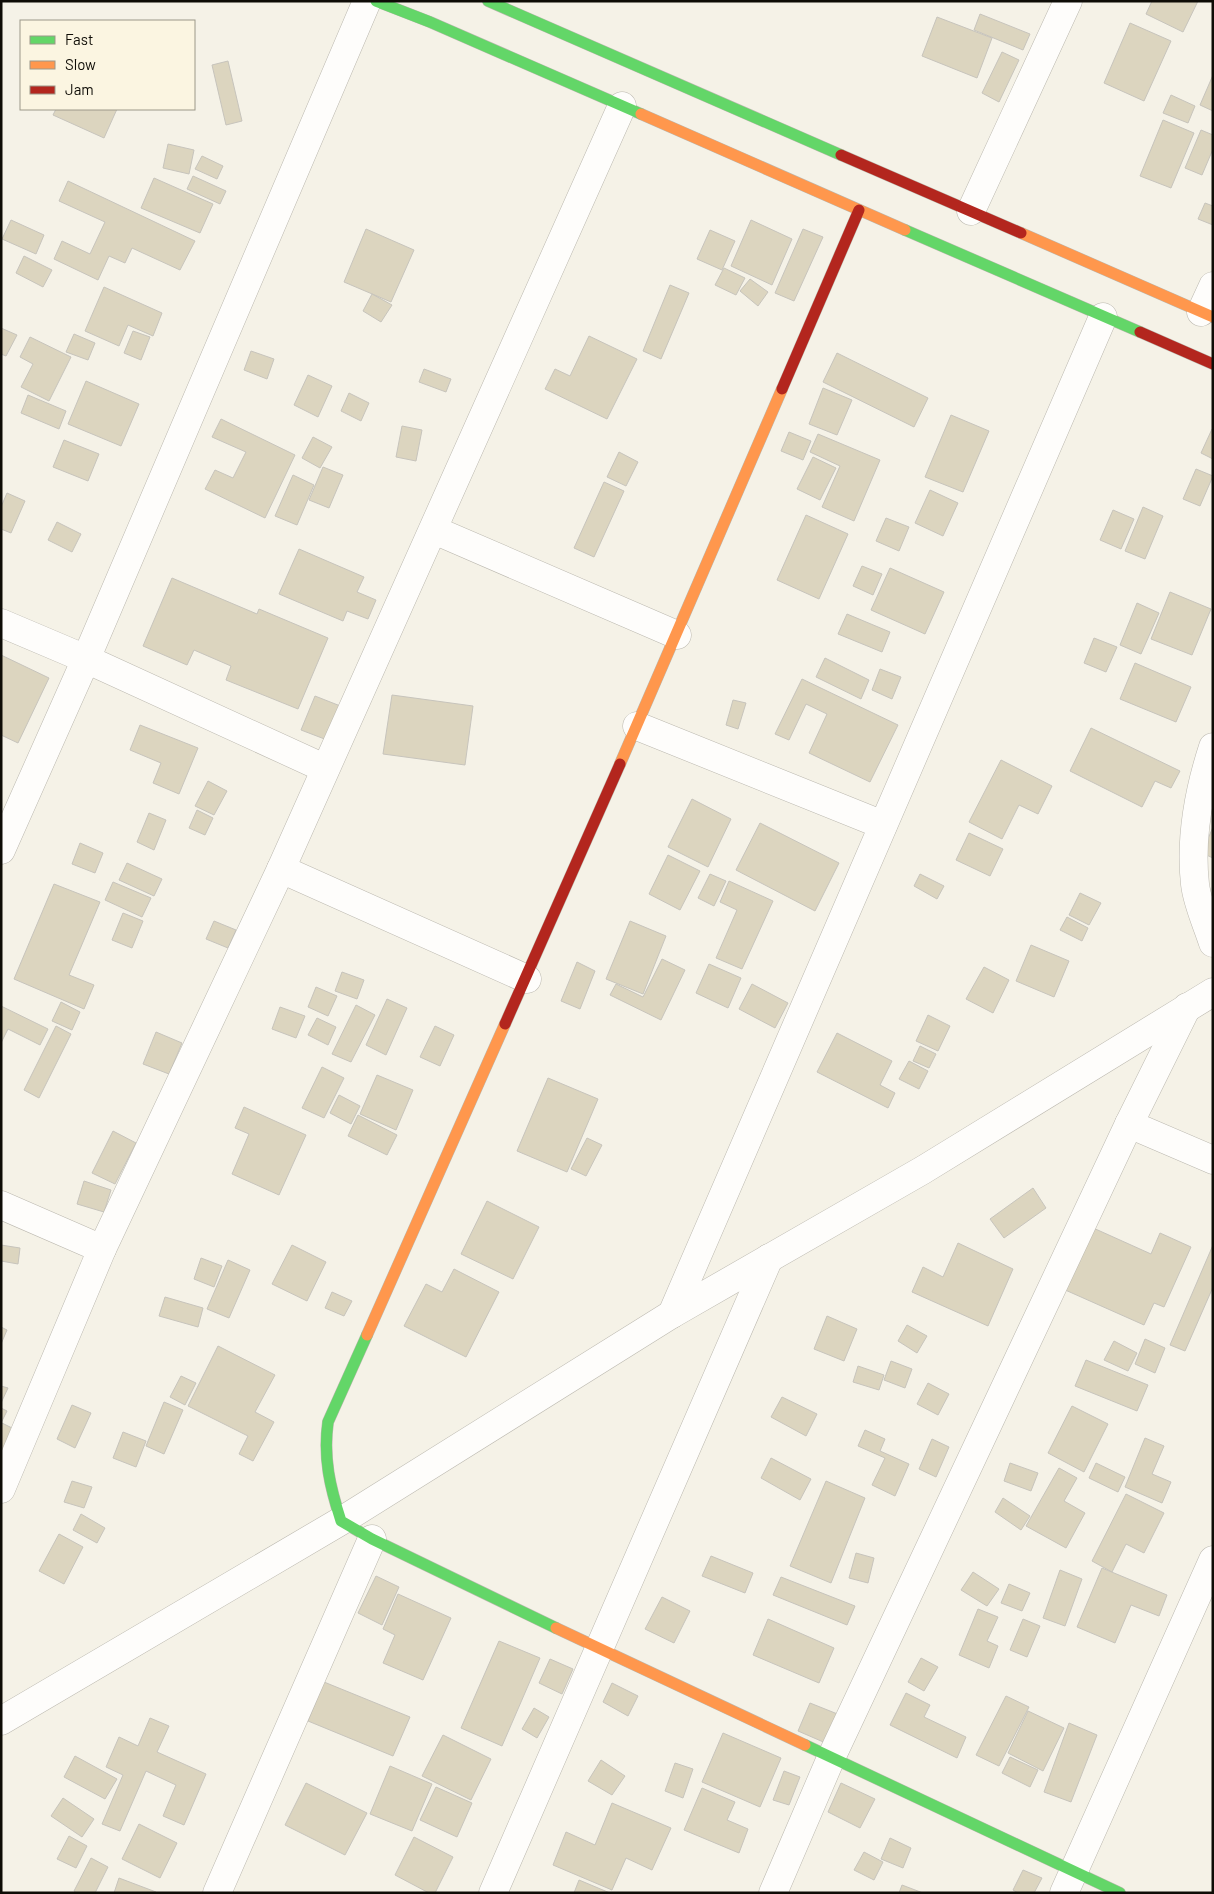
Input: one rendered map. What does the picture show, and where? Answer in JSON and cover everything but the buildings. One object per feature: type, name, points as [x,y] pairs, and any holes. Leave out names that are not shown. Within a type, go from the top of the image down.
[{"type":"street","points":[[1,850],[86,659],[367,1]]},
{"type":"street","points":[[376,1],[430,22],[1213,364]]},
{"type":"street","points":[[488,1],[1207,315],[1213,286]]},
{"type":"street","points":[[971,211],[1068,1]]},
{"type":"street","points":[[1,1489],[102,1249],[281,869],[324,768],[434,530],[622,106]]},
{"type":"street","points":[[859,210],[638,726],[527,979],[328,1422],[323,1447],[325,1470],[341,1521],[372,1539],[831,1758],[1068,1882],[1120,1893]]},
{"type":"street","points":[[672,1314],[1103,317]]},
{"type":"street","points":[[434,530],[677,635]]},
{"type":"street","points":[[1,623],[86,659],[324,768]]},
{"type":"street","points":[[638,726],[883,825]]},
{"type":"street","points":[[1213,748],[1205,771],[1194,840],[1195,885],[1213,943]]},
{"type":"street","points":[[281,869],[527,979]]},
{"type":"street","points":[[3,1723],[341,1521],[672,1314],[923,1170],[1213,992]]},
{"type":"street","points":[[773,1893],[831,1758],[1129,1124],[1187,1007]]},
{"type":"street","points":[[1129,1124],[1213,1160]]},
{"type":"street","points":[[1,1205],[102,1249]]},
{"type":"street","points":[[493,1893],[769,1258]]},
{"type":"street","points":[[217,1893],[372,1539]]},
{"type":"street","points":[[1068,1882],[1213,1560]]},
{"type":"traffic: fast","points":[[376,1],[430,22],[641,114]]},
{"type":"traffic: fast","points":[[488,1],[841,155]]},
{"type":"traffic: fast","points":[[905,230],[1140,332]]},
{"type":"traffic: fast","points":[[367,1335],[328,1422],[326,1448],[328,1472],[341,1521],[372,1539],[556,1628]]},
{"type":"traffic: fast","points":[[805,1745],[1120,1893]]},
{"type":"traffic: slow","points":[[641,114],[905,230]]},
{"type":"traffic: slow","points":[[1021,233],[1213,317]]},
{"type":"traffic: slow","points":[[620,764],[782,389]]},
{"type":"traffic: slow","points":[[367,1335],[505,1024]]},
{"type":"traffic: slow","points":[[556,1628],[805,1745]]},
{"type":"traffic: jam","points":[[841,155],[1021,233]]},
{"type":"traffic: jam","points":[[782,389],[859,210]]},
{"type":"traffic: jam","points":[[1140,332],[1213,364]]},
{"type":"traffic: jam","points":[[505,1024],[620,764]]}]
